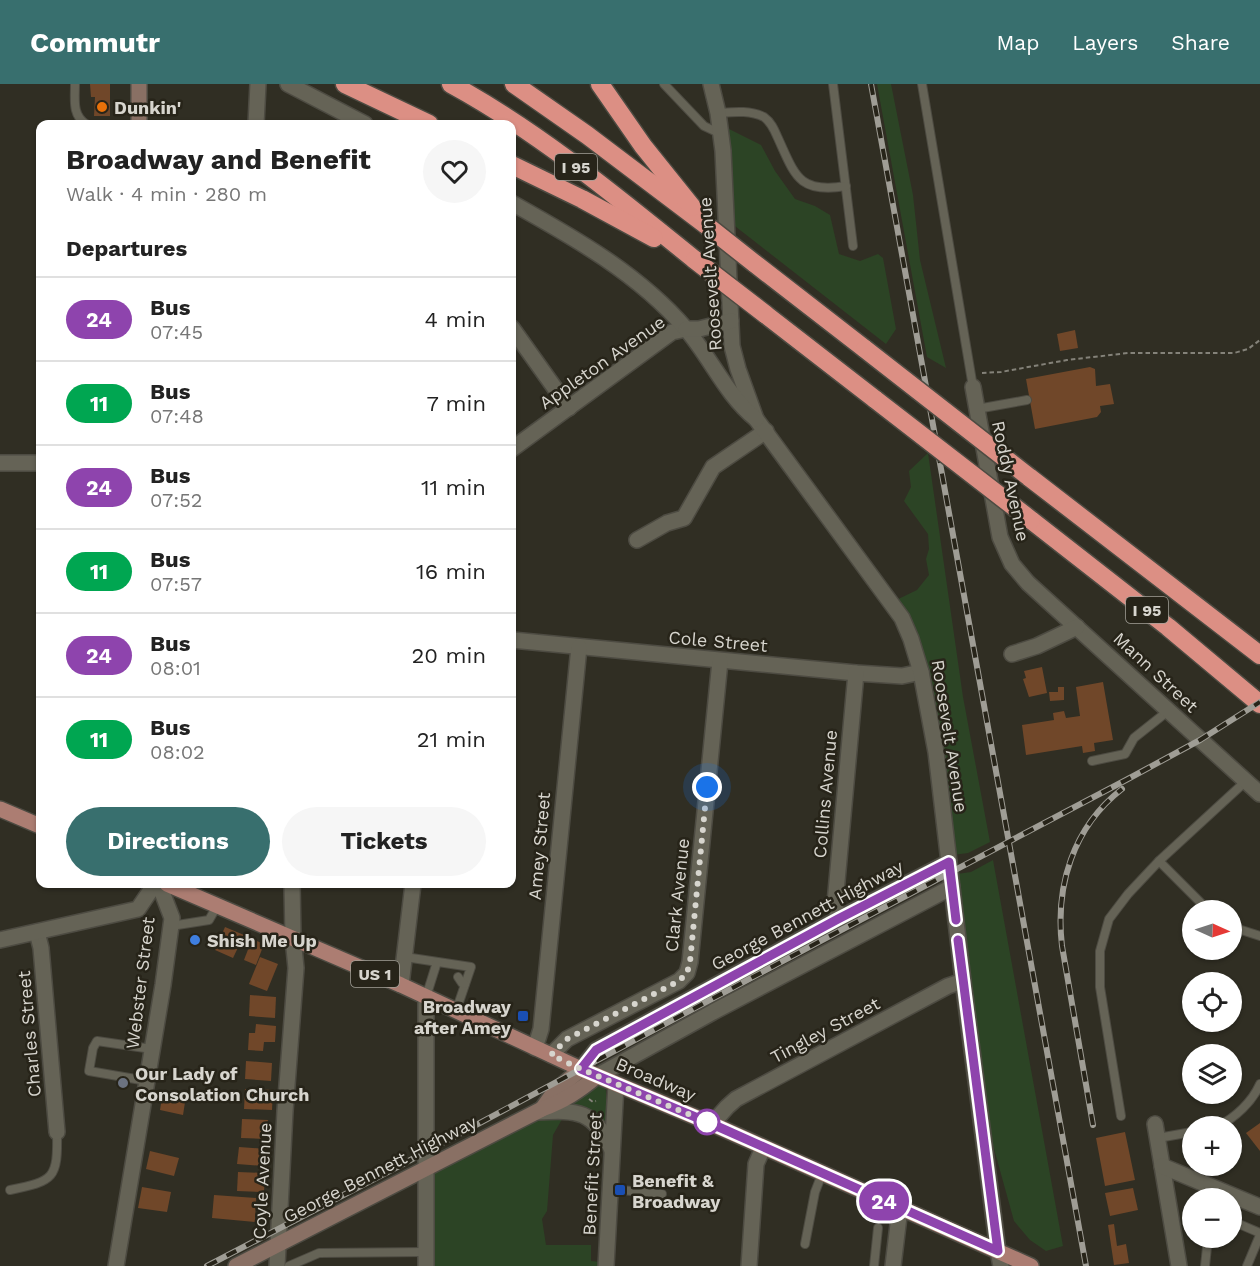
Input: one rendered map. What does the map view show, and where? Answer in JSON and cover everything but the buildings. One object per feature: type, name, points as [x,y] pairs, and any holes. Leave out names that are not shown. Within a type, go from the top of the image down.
[{"type":"highway","points":[[345,84],[421,120]]},
{"type":"highway","name":"I 95","points":[[451,84],[510,120]]},
{"type":"highway","name":"I 95","points":[[514,84],[587,135],[706,225],[1260,655]]},
{"type":"highway","points":[[600,84],[639,141],[706,225]]},
{"type":"highway","name":"I 95","points":[[516,124],[1031,520],[1168,627],[1260,704]]},
{"type":"highway","points":[[516,167],[582,199],[695,260]]},
{"type":"main road","points":[[139,84],[139,120]]},
{"type":"main road","points":[[0,809],[36,824]]},
{"type":"main road","name":"Broadway","points":[[177,888],[401,985],[581,1069],[712,1124],[900,1208],[999,1259],[1031,1266]]},
{"type":"main road","name":"George Bennett Highway","points":[[538,1110],[554,1092],[581,1069]]},
{"type":"main road","name":"George Bennett Highway","points":[[236,1266],[538,1110],[576,1094],[597,1076]]},
{"type":"street","points":[[256,120],[258,84]]},
{"type":"street","points":[[288,84],[357,120]]},
{"type":"street","name":"Roosevelt Avenue","points":[[711,84],[723,151],[732,346],[738,369],[756,419],[896,609],[912,639],[921,672],[936,752],[999,1259]]},
{"type":"street","points":[[516,205],[566,233],[648,292],[686,329],[740,406],[756,419]]},
{"type":"street","name":"Appleton Avenue","points":[[516,446],[672,332],[699,329],[731,321]]},
{"type":"street","points":[[516,334],[569,408]]},
{"type":"street","name":"Roddy Avenue","points":[[971,380],[996,521],[1005,551],[1022,578],[1077,627]]},
{"type":"street","points":[[637,540],[684,518],[713,467],[766,431]]},
{"type":"street","points":[[0,463],[36,464]]},
{"type":"street","points":[[1012,654],[1038,646],[1077,627]]},
{"type":"street","name":"Mann Street","points":[[1077,627],[1260,795]]},
{"type":"street","name":"Cole Street","points":[[516,640],[856,673],[902,676],[921,672]]},
{"type":"street","name":"Amey Street","points":[[535,1048],[541,1029],[579,647]]},
{"type":"street","name":"Clark Avenue","points":[[551,1055],[567,1039],[679,981],[687,973],[690,962],[720,661]]},
{"type":"street","name":"Collins Avenue","points":[[838,919],[835,903],[856,673]]},
{"type":"street","name":"George Bennett Highway","points":[[581,1069],[596,1050],[838,919],[949,862]]},
{"type":"street","name":"George Bennett Highway","points":[[597,1076],[713,1012],[952,887]]},
{"type":"street","points":[[0,940],[138,909],[154,888]]},
{"type":"street","name":"Webster Street","points":[[116,1266],[172,918],[159,888]]},
{"type":"street","name":"Coyle Avenue","points":[[277,1266],[296,968],[292,888]]},
{"type":"street","points":[[401,985],[413,888]]},
{"type":"street","name":"Charles Street","points":[[37,932],[43,971],[57,1132]]},
{"type":"street","name":"Tingley Street","points":[[712,1124],[736,1099],[948,986],[963,981]]},
{"type":"street","points":[[425,1259],[426,997]]},
{"type":"street","name":"Benefit Street","points":[[606,1266],[616,1084]]},
{"type":"street","points":[[538,1110],[577,1113],[590,1118],[605,1134],[613,1152]]},
{"type":"street","points":[[1157,1131],[1179,1266]]},
{"type":"street","points":[[749,1266],[756,1164],[763,1148]]},
{"type":"street","points":[[1162,1166],[1260,1207]]},
{"type":"street","points":[[893,1265],[900,1208]]},
{"type":"lane","points":[[75,84],[75,112],[79,120]]},
{"type":"lane","points":[[664,84],[688,112],[704,126],[721,134]]},
{"type":"lane","points":[[833,84],[853,246]]},
{"type":"lane","points":[[921,84],[971,380]]},
{"type":"lane","points":[[718,113],[748,113],[763,117],[773,127],[792,167],[801,180],[823,189],[846,186]]},
{"type":"lane","points":[[976,409],[1027,400]]},
{"type":"lane","points":[[1092,761],[1125,754],[1134,738],[1168,711]]},
{"type":"lane","points":[[1121,1116],[1102,1004],[1100,951],[1109,919],[1122,900],[1159,861],[1246,781]]},
{"type":"lane","points":[[1159,861],[1198,900]]},
{"type":"lane","points":[[171,926],[209,920],[218,904]]},
{"type":"lane","points":[[1242,930],[1260,936]]},
{"type":"lane","points":[[405,957],[471,967],[460,982],[456,1011]]},
{"type":"lane","points":[[426,997],[439,974],[437,962]]},
{"type":"lane","points":[[147,1081],[89,1071],[93,1048],[97,1041],[152,1049]]},
{"type":"lane","points":[[1233,1116],[1250,1101],[1260,1084]]},
{"type":"lane","points":[[1157,1131],[1182,1132]]},
{"type":"lane","points":[[10,1190],[36,1185],[51,1176],[55,1167],[57,1132]]},
{"type":"lane","points":[[806,1244],[815,1192],[822,1174]]},
{"type":"lane","points":[[611,1189],[662,1194]]},
{"type":"lane","points":[[1242,1226],[1260,1234],[1247,1266]]},
{"type":"lane","points":[[878,1228],[875,1263],[893,1265]]},
{"type":"lane","points":[[1205,1266],[1207,1248]]},
{"type":"lane","points":[[289,1266],[320,1253],[425,1259]]},
{"type":"path","points":[[971,380],[1067,360],[1128,353],[1234,353],[1248,349],[1260,340]]},
{"type":"path","points":[[588,1098],[592,1102],[597,1101]]},
{"type":"green space","points":[[877,84],[891,84],[913,195],[920,260],[946,368],[927,357]]},
{"type":"green space","points":[[710,107],[729,129],[761,145],[775,171],[795,199],[815,206],[830,215],[839,254],[860,261],[878,254],[883,258],[896,329],[886,344],[731,223]]},
{"type":"green space","points":[[928,453],[963,697],[990,842],[968,853],[945,856],[932,759],[920,695],[912,664],[888,604],[917,590],[929,575],[926,559],[929,549],[928,534],[904,501],[911,487],[909,471]]},
{"type":"green space","points":[[993,860],[1063,1246],[1046,1251],[1030,1240],[1014,1221],[970,1062],[950,875],[971,872]]},
{"type":"green space","points":[[587,1073],[605,1081],[610,1139],[597,1129],[565,1114],[553,1135],[547,1211],[542,1219],[546,1245],[591,1245],[591,1261],[601,1262],[601,1266],[419,1266],[418,1171],[581,1079]]},
{"type":"railway","points":[[871,84],[1086,1266]]},
{"type":"railway","points":[[207,1266],[1126,780],[1200,740],[1260,702]]},
{"type":"railway","points":[[1093,1125],[1062,946],[1062,902],[1071,859],[1080,840],[1091,821],[1122,789]]},
{"type":"bus line","name":"24","points":[[956,920],[949,862],[838,919],[596,1050],[581,1069],[712,1124],[998,1251],[958,940]]},
{"type":"place","name":"Dunkin'","points":[[102,107]]},
{"type":"place","name":"Shish Me Up","points":[[195,940]]},
{"type":"place","name":"Broadway after Amey","points":[[523,1016]]},
{"type":"place","name":"Our Lady of Consolation Church","points":[[123,1083]]},
{"type":"place","name":"Benefit & Broadway","points":[[620,1190]]},
{"type":"route","points":[[707,787],[690,962],[687,973],[679,981],[567,1039],[551,1055],[712,1124],[707,1122]]}]
